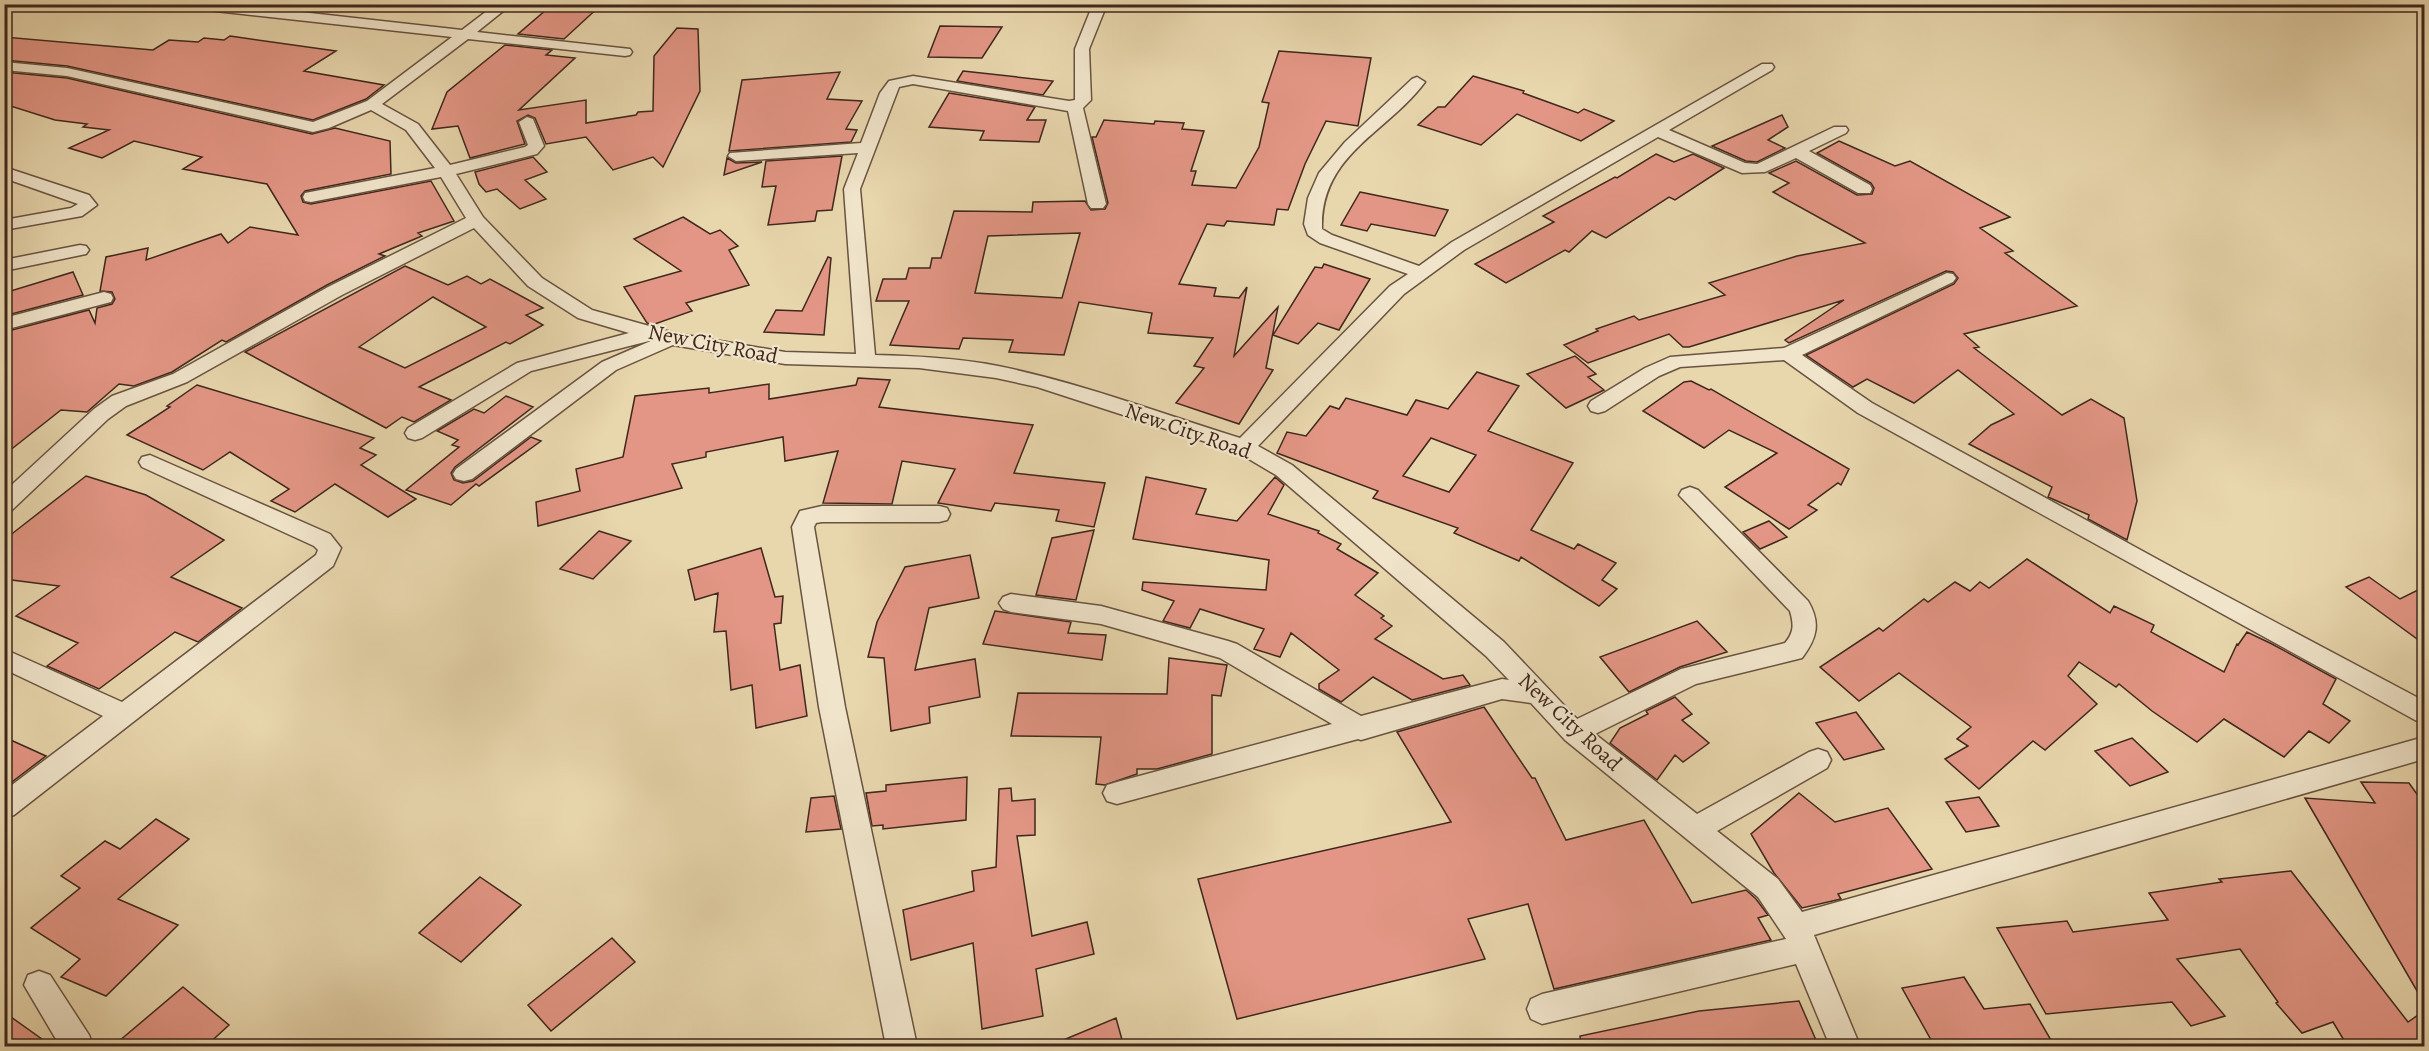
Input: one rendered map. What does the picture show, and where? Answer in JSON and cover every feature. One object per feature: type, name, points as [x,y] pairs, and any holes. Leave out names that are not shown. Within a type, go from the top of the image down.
[{"type":"street","points":[[188,4],[625,52]]},
{"type":"street","points":[[4,66],[78,74],[304,126],[323,125],[372,104],[505,4]]},
{"type":"street","points":[[866,360],[852,189],[888,93],[894,84],[902,81],[1076,105],[1083,100],[1083,49],[1101,4]]},
{"type":"street","points":[[1244,447],[1397,290],[1420,272],[1458,246],[1767,68]]},
{"type":"street","points":[[1417,82],[1330,168],[1316,201],[1311,222],[1314,231],[1326,239],[1420,272]]},
{"type":"street","name":"New City Road","points":[[372,104],[412,127],[446,171],[477,220],[535,282],[585,314],[661,336],[785,358],[919,362],[1019,377],[1244,447],[1284,470],[1496,650],[1575,732],[1768,888],[1801,937],[1845,1047]]},
{"type":"street","points":[[1076,105],[1097,204]]},
{"type":"street","points":[[311,197],[446,171],[531,151],[537,146],[527,122]]},
{"type":"street","points":[[1657,131],[1742,168],[1759,169],[1840,130]]},
{"type":"street","points":[[736,156],[869,147]]},
{"type":"street","points":[[1796,151],[1864,189]]},
{"type":"street","points":[[4,172],[83,200],[88,205],[76,212],[4,225]]},
{"type":"street","points":[[4,505],[101,414],[119,401],[180,378],[335,291],[477,220]]},
{"type":"street","points":[[4,266],[80,250]]},
{"type":"street","points":[[1598,406],[1652,372],[1677,361],[1788,354],[1947,278]]},
{"type":"street","points":[[4,324],[104,298]]},
{"type":"street","points":[[415,433],[524,367],[661,336]]},
{"type":"street","points":[[464,474],[609,366],[661,336]]},
{"type":"street","points":[[1788,354],[1865,408],[2424,713]]},
{"type":"street","points":[[4,807],[325,560],[330,548],[322,540],[150,462]]},
{"type":"street","points":[[1575,732],[1690,676],[1793,651],[1804,639],[1807,627],[1800,607],[1690,495]]},
{"type":"street","points":[[902,1047],[832,707],[803,527],[808,517],[822,514],[939,514]]},
{"type":"street","points":[[1011,603],[1101,615],[1228,651],[1361,729]]},
{"type":"street","points":[[4,658],[124,716]]},
{"type":"street","points":[[1117,793],[1361,729],[1502,689],[1537,694]]},
{"type":"street","points":[[1542,1009],[1801,937],[2424,748]]},
{"type":"street","points":[[1695,829],[1818,760]]},
{"type":"street","points":[[39,985],[78,1047]]},
{"type":"building","points":[[553,4],[602,4],[564,39],[518,34]]},
{"type":"building","points":[[940,26],[1002,27],[982,58],[928,57]]},
{"type":"building","points":[[677,28],[698,29],[700,91],[663,167],[653,157],[613,170],[586,137],[546,144],[535,118],[528,115],[517,121],[525,144],[470,158],[458,126],[432,129],[447,92],[505,45],[552,50],[546,55],[575,58],[519,110],[586,100],[586,123],[653,111],[654,56]]},
{"type":"building","points":[[230,36],[336,51],[304,71],[384,85],[366,99],[313,120],[67,66],[4,60],[4,37],[153,50],[169,40],[198,42],[204,38],[224,40]]},
{"type":"building","points":[[1279,51],[1371,58],[1358,126],[1326,121],[1305,164],[1288,210],[1277,209],[1274,225],[1227,221],[1224,226],[1207,224],[1179,284],[1216,288],[1214,296],[1239,298],[1247,287],[1234,356],[1278,307],[1266,368],[1273,370],[1239,424],[1176,403],[1204,368],[1194,366],[1213,338],[1148,333],[1152,313],[1079,302],[1064,355],[1009,352],[1013,340],[963,338],[959,349],[890,345],[909,301],[876,301],[883,279],[906,279],[909,268],[930,268],[932,258],[941,258],[954,211],[1032,212],[1033,202],[1085,201],[1091,210],[1105,209],[1108,203],[1092,137],[1096,137],[1104,120],[1154,124],[1155,121],[1184,123],[1182,129],[1204,131],[1191,171],[1196,171],[1192,185],[1236,188],[1259,147],[1269,103],[1262,102]],"holes":[[[1080,233],[1062,298],[975,293],[988,236]]]},
{"type":"building","points":[[963,71],[1053,81],[1043,95],[957,81]]},
{"type":"building","points":[[4,72],[67,78],[312,134],[335,128],[390,141],[391,174],[305,191],[301,196],[303,202],[311,204],[431,181],[454,221],[418,233],[422,236],[379,254],[385,256],[327,285],[226,342],[222,340],[172,372],[134,386],[119,384],[87,412],[61,410],[4,455],[4,332],[89,310],[95,323],[97,308],[112,304],[115,299],[112,292],[100,291],[106,257],[148,248],[146,260],[221,234],[228,243],[250,227],[298,235],[267,184],[183,169],[202,157],[134,141],[102,158],[69,148],[109,130],[83,127],[87,124],[55,120],[4,104]]},
{"type":"building","points":[[840,72],[827,99],[862,101],[846,129],[857,130],[851,142],[729,151],[742,80]]},
{"type":"building","points":[[1473,76],[1524,91],[1523,93],[1578,113],[1584,109],[1614,121],[1581,141],[1517,114],[1481,145],[1418,125],[1438,107],[1445,107]]},
{"type":"building","points":[[949,93],[1035,107],[1027,120],[1046,120],[1039,142],[980,140],[984,131],[929,127]]},
{"type":"building","points":[[1782,115],[1788,127],[1768,140],[1785,148],[1757,162],[1746,161],[1712,146]]},
{"type":"building","points":[[1839,141],[1895,166],[1910,161],[2010,217],[1980,228],[2013,251],[2005,253],[2077,306],[1964,334],[1979,347],[1974,348],[2062,415],[2091,399],[2124,418],[2137,501],[2127,540],[2088,519],[2089,515],[2048,497],[2052,487],[1969,444],[1991,425],[2014,414],[1958,370],[1914,403],[1867,379],[1853,387],[1806,355],[1954,284],[1958,278],[1953,272],[1946,271],[1789,343],[1785,340],[1844,300],[1689,347],[1683,347],[1669,334],[1588,363],[1564,345],[1598,331],[1596,329],[1634,316],[1639,320],[1725,295],[1709,283],[1797,256],[1865,243],[1773,192],[1789,183],[1769,173],[1796,161],[1857,195],[1872,194],[1874,188],[1871,183],[1817,153]]},
{"type":"building","points":[[1656,154],[1674,162],[1693,154],[1724,168],[1675,200],[1669,197],[1606,238],[1592,231],[1569,252],[1565,250],[1506,283],[1475,264],[1554,222],[1543,216],[1615,177],[1617,178]]},
{"type":"building","points":[[842,156],[832,210],[817,211],[815,221],[768,225],[776,186],[762,187],[766,161]]},
{"type":"building","points":[[533,157],[547,172],[525,180],[546,199],[520,209],[497,189],[486,192],[479,184],[475,172]]},
{"type":"building","points":[[727,158],[736,163],[762,162],[724,175]]},
{"type":"building","points":[[1360,192],[1448,210],[1435,236],[1371,224],[1367,231],[1341,225]]},
{"type":"building","points":[[683,217],[710,234],[720,230],[738,246],[729,250],[749,285],[686,303],[692,311],[652,325],[647,323],[624,287],[681,271],[634,239]]},
{"type":"building","points":[[828,257],[831,258],[824,335],[764,332],[776,310],[802,311]]},
{"type":"building","points":[[1324,264],[1370,279],[1339,330],[1318,323],[1298,344],[1273,335],[1315,267],[1322,268]]},
{"type":"building","points":[[405,266],[448,285],[467,276],[481,284],[490,279],[543,308],[526,315],[543,325],[510,344],[506,342],[419,387],[451,400],[414,422],[402,417],[386,428],[245,352]],"holes":[[[433,297],[486,327],[405,368],[359,347]]]},
{"type":"building","points":[[73,272],[83,295],[4,316],[4,293]]},
{"type":"building","points":[[1575,356],[1596,374],[1588,377],[1604,390],[1566,408],[1527,374]]},
{"type":"building","points":[[1477,372],[1519,386],[1488,431],[1573,463],[1531,530],[1574,549],[1578,544],[1616,563],[1602,580],[1617,589],[1599,606],[1521,557],[1519,561],[1454,533],[1458,528],[1373,498],[1378,491],[1277,453],[1287,432],[1306,436],[1330,406],[1339,409],[1346,398],[1407,415],[1416,400],[1448,409]],"holes":[[[1431,438],[1476,455],[1449,492],[1403,476]]]},
{"type":"building","points":[[858,378],[890,380],[879,407],[1033,425],[1014,473],[1105,483],[1094,527],[1056,521],[1059,510],[995,503],[991,511],[938,503],[955,469],[902,461],[892,504],[823,503],[838,451],[785,461],[783,437],[706,452],[706,457],[672,464],[682,488],[538,526],[536,502],[580,491],[576,469],[623,457],[635,396],[709,388],[709,393],[769,384],[769,399],[856,385]]},
{"type":"building","points":[[1691,381],[1711,389],[1849,469],[1841,485],[1838,483],[1808,505],[1817,510],[1789,529],[1725,487],[1777,453],[1729,430],[1704,448],[1643,411],[1684,382]]},
{"type":"building","points":[[197,385],[374,438],[360,448],[376,455],[361,465],[416,499],[388,517],[335,484],[295,512],[271,501],[289,489],[230,452],[203,470],[127,435],[170,407],[167,406]]},
{"type":"building","points":[[506,396],[533,407],[455,467],[451,473],[454,480],[463,483],[473,481],[531,437],[541,441],[479,486],[476,484],[451,505],[406,490],[459,447],[452,445],[458,440],[437,431],[474,409],[484,413]]},
{"type":"building","points":[[86,476],[146,495],[224,540],[171,577],[242,608],[198,642],[175,632],[99,689],[47,666],[78,643],[16,616],[59,586],[4,579],[4,540]]},
{"type":"building","points":[[1146,477],[1206,489],[1196,514],[1237,521],[1275,477],[1284,485],[1268,514],[1319,531],[1318,533],[1341,544],[1337,549],[1378,573],[1355,595],[1384,616],[1381,618],[1392,626],[1375,639],[1443,679],[1463,675],[1470,685],[1412,700],[1373,677],[1341,702],[1319,689],[1319,684],[1339,670],[1291,633],[1280,657],[1254,649],[1264,629],[1200,609],[1190,628],[1163,621],[1174,601],[1142,590],[1143,582],[1266,590],[1269,560],[1133,539]]},
{"type":"building","points":[[1769,521],[1787,537],[1760,549],[1743,532]]},
{"type":"building","points":[[1094,530],[1076,600],[1036,595],[1052,538]]},
{"type":"building","points":[[599,531],[631,541],[593,579],[560,569]]},
{"type":"building","points":[[761,548],[775,597],[783,596],[781,623],[774,624],[780,670],[800,665],[807,716],[756,728],[752,685],[731,690],[726,631],[714,632],[718,593],[695,600],[688,570]]},
{"type":"building","points":[[970,555],[979,598],[929,608],[915,670],[975,659],[980,697],[929,707],[930,723],[891,731],[884,658],[868,657],[877,622],[905,567]]},
{"type":"building","points":[[2027,559],[2110,613],[2114,606],[2154,625],[2151,632],[2224,672],[2237,644],[2247,632],[2272,644],[2336,679],[2323,704],[2350,721],[2329,743],[2309,731],[2284,757],[2224,719],[2197,742],[2152,711],[2119,684],[2116,687],[2079,662],[2068,676],[2097,704],[2045,750],[2033,741],[1979,789],[1945,759],[1968,746],[1957,739],[1971,727],[1899,673],[1859,701],[1820,667],[1879,628],[1883,631],[1924,599],[1928,602],[1955,582],[1970,591],[1980,582],[1989,588]]},
{"type":"building","points":[[2369,577],[2400,599],[2424,587],[2424,644],[2346,587]]},
{"type":"building","points":[[995,611],[1071,622],[1068,633],[1106,635],[1102,660],[983,644]]},
{"type":"building","points":[[1697,621],[1727,652],[1680,667],[1629,692],[1600,657]]},
{"type":"building","points":[[1169,658],[1227,665],[1221,696],[1212,695],[1212,754],[1157,769],[1137,769],[1137,774],[1105,785],[1096,784],[1101,737],[1011,736],[1018,693],[1167,694]]},
{"type":"building","points":[[1675,697],[1692,714],[1682,720],[1709,743],[1683,762],[1675,755],[1657,780],[1610,743],[1620,728],[1648,714],[1646,711]]},
{"type":"building","points":[[1484,707],[1532,778],[1535,778],[1566,840],[1644,820],[1692,903],[1746,890],[1768,915],[1758,918],[1771,940],[1554,989],[1528,904],[1468,919],[1485,959],[1237,1019],[1198,879],[1451,822],[1397,732]]},
{"type":"building","points":[[1856,712],[1884,749],[1844,760],[1816,723]]},
{"type":"building","points":[[4,737],[46,756],[4,788]]},
{"type":"building","points":[[2132,738],[2168,772],[2130,786],[2095,751]]},
{"type":"building","points":[[967,777],[966,820],[883,829],[883,825],[872,826],[866,793],[886,791],[886,785]]},
{"type":"building","points":[[2361,782],[2409,783],[2424,804],[2424,1003],[2305,798],[2375,803]]},
{"type":"building","points":[[1011,788],[1012,801],[1035,799],[1035,835],[1017,836],[1032,936],[1087,922],[1094,954],[1036,969],[1043,1016],[982,1029],[973,943],[911,960],[903,910],[974,891],[972,871],[996,867],[999,789]]},
{"type":"building","points":[[1799,793],[1835,822],[1888,808],[1932,869],[1838,894],[1841,899],[1802,908],[1774,873],[1751,834]]},
{"type":"building","points":[[834,796],[841,829],[806,832],[811,798]]},
{"type":"building","points":[[1979,797],[1999,826],[1966,832],[1946,802]]},
{"type":"building","points":[[156,819],[189,839],[118,899],[178,925],[106,996],[61,977],[80,959],[31,928],[80,888],[61,876],[105,841],[120,849]]},
{"type":"building","points":[[2291,871],[2408,1022],[2424,1011],[2424,1047],[2348,1047],[2333,1022],[2302,1033],[2276,1003],[2278,1002],[2240,949],[2177,959],[2225,1016],[2191,1026],[2172,1002],[2046,1014],[1997,928],[2067,921],[2073,932],[2168,920],[2149,893],[2222,882],[2219,879]]},
{"type":"building","points":[[480,877],[521,905],[461,962],[419,933]]},
{"type":"building","points":[[612,938],[635,962],[551,1031],[528,1005]]},
{"type":"building","points":[[1964,977],[1984,1009],[2030,1004],[2055,1047],[1935,1047],[1902,988]]},
{"type":"building","points":[[183,987],[229,1025],[205,1047],[112,1047]]},
{"type":"building","points":[[1799,1001],[1819,1047],[1581,1047],[1580,1036],[1699,1011]]},
{"type":"building","points":[[4,1012],[53,1047],[4,1047]]},
{"type":"building","points":[[1116,1018],[1124,1047],[1049,1046]]}]
